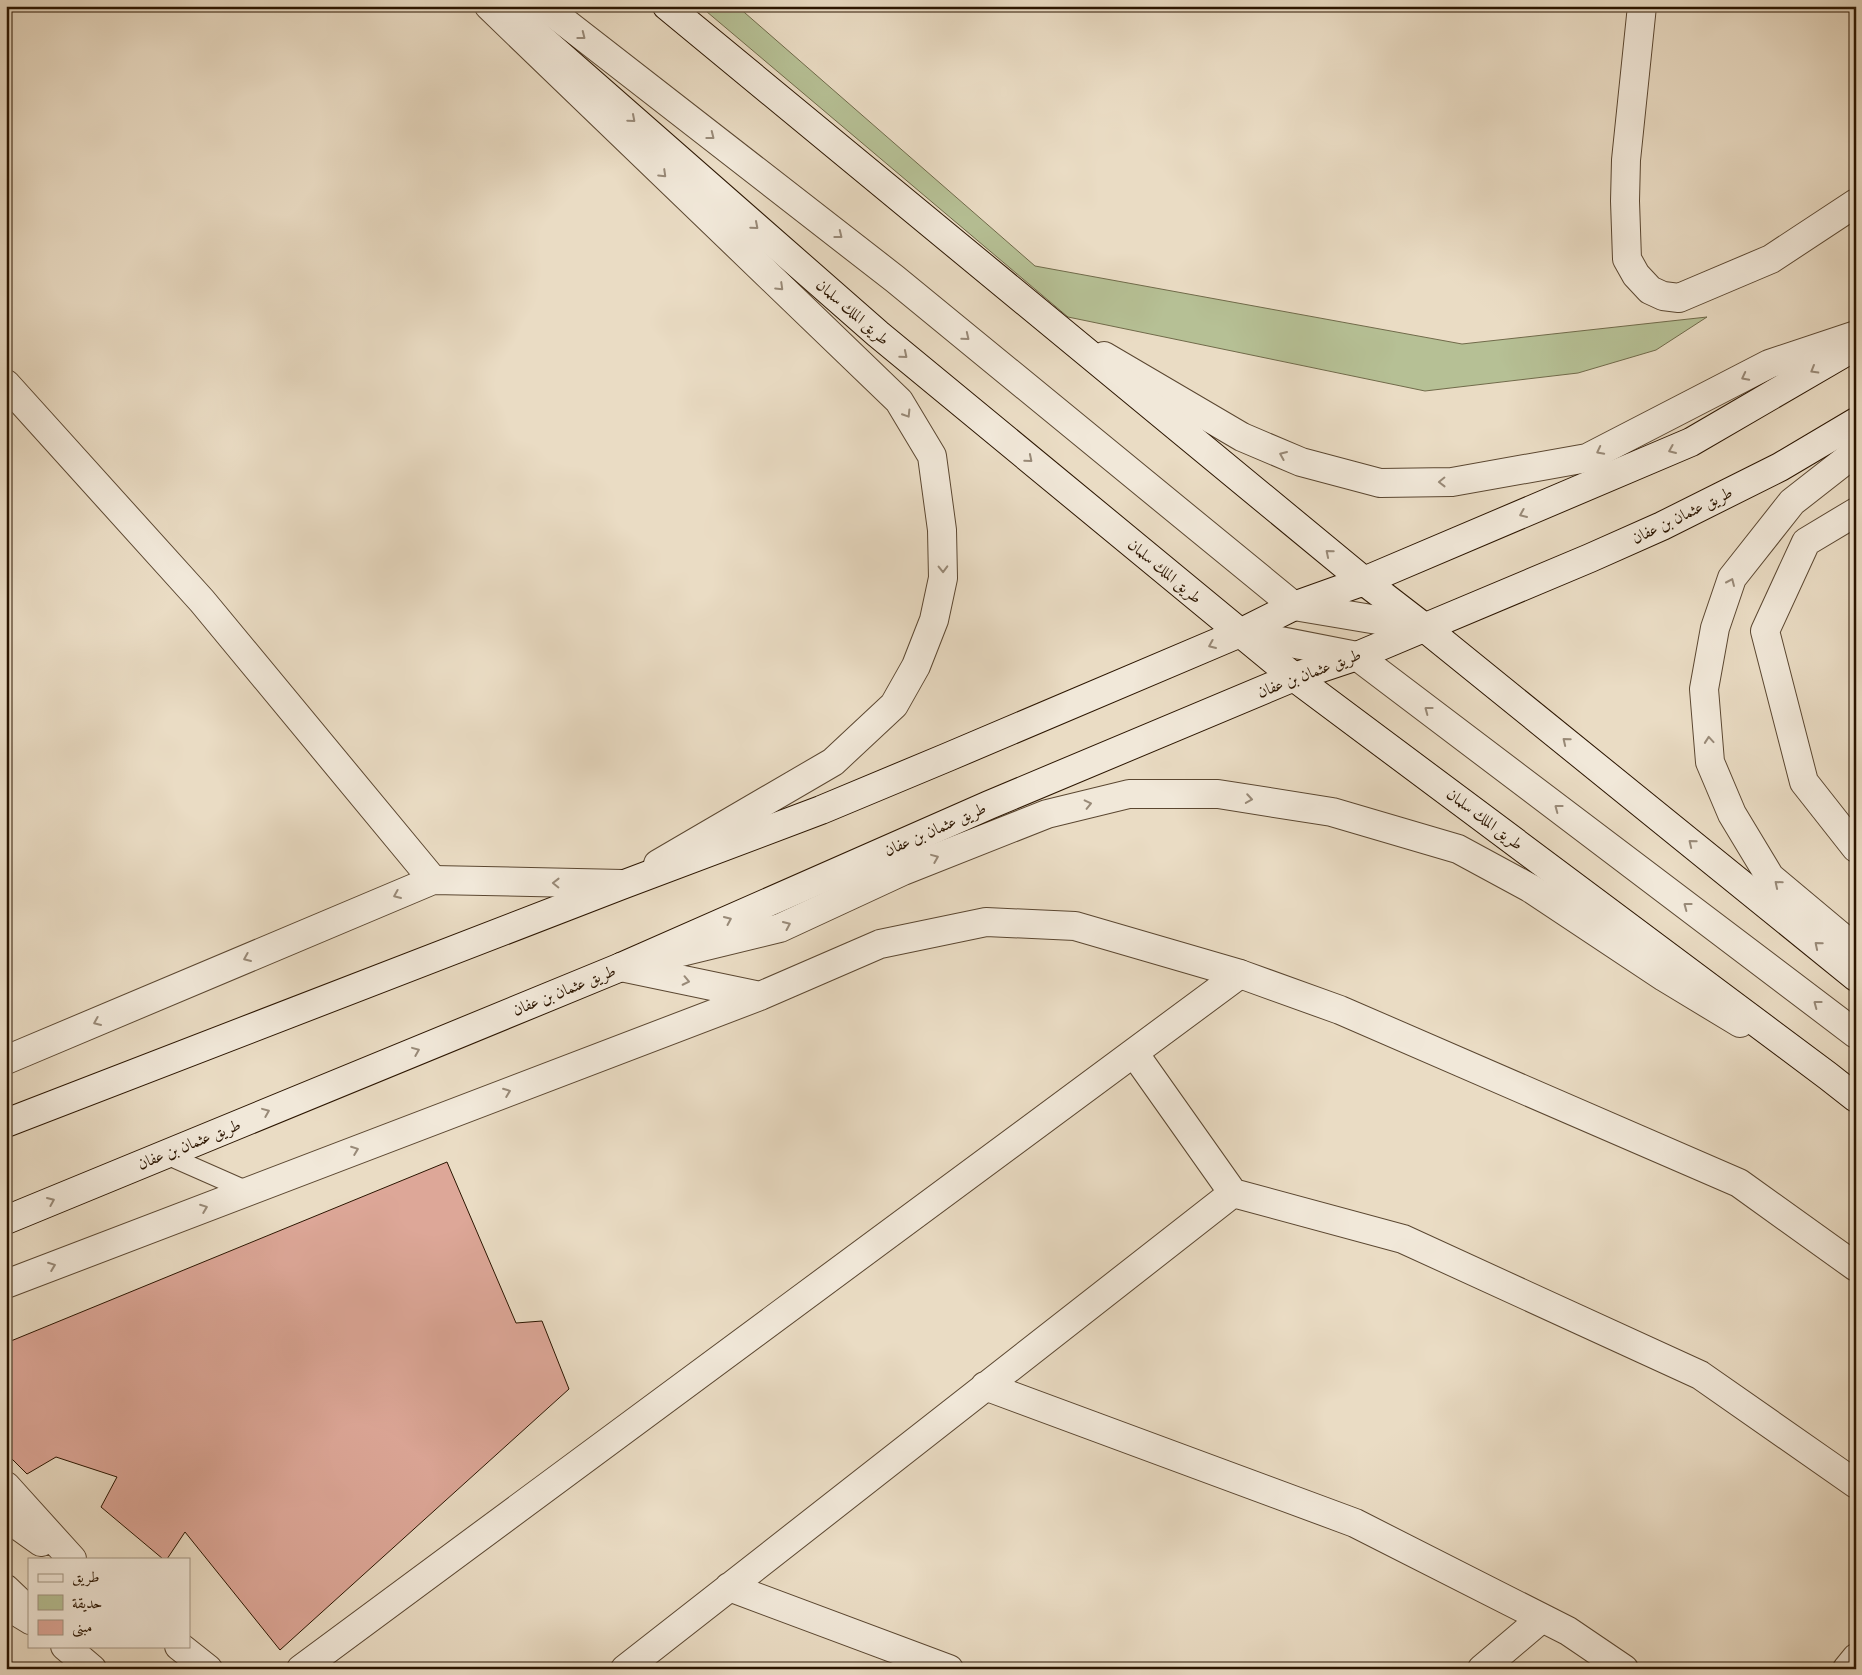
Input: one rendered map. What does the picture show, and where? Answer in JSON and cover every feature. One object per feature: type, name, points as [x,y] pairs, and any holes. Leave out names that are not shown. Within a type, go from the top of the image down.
[{"type":"street","points":[[6,1060],[433,880],[622,885],[833,762],[894,705],[919,657],[934,620],[944,578],[942,530],[932,456],[899,401],[489,6]]},
{"type":"street","name":"طريق الملك سلمان","points":[[504,6],[878,334],[1240,634],[1294,677],[1856,1098]]},
{"type":"street","points":[[544,6],[895,279],[1294,606],[1425,628]]},
{"type":"street","points":[[666,6],[1364,581],[1425,628],[1856,977]]},
{"type":"street","points":[[1642,6],[1626,160],[1625,201],[1627,259],[1636,275],[1650,290],[1663,296],[1679,298],[1770,259],[1856,203]]},
{"type":"street","points":[[1064,333],[1242,437],[1301,462],[1380,482],[1452,482],[1587,458],[1769,364],[1856,335]]},
{"type":"street","points":[[6,1123],[821,810],[1240,634],[1294,606],[1364,581],[1691,442],[1856,346]]},
{"type":"street","points":[[10,393],[202,602],[433,880]]},
{"type":"street","name":"طريق عثمان بن عفان","points":[[6,1220],[621,967],[989,805],[1294,677],[1357,656],[1590,558],[1662,526],[1780,466],[1856,422]]},
{"type":"street","points":[[1856,452],[1792,502],[1732,578],[1715,628],[1704,689],[1710,762],[1732,814],[1770,876],[1856,949]]},
{"type":"street","points":[[1856,512],[1806,542],[1765,631],[1804,782],[1856,848]]},
{"type":"street","points":[[1240,634],[1357,656],[1856,1034]]},
{"type":"street","points":[[621,967],[780,928],[903,871],[1047,814],[1130,794],[1218,794],[1332,812],[1458,849],[1530,888],[1664,977],[1828,1076]]},
{"type":"street","points":[[6,1284],[760,996],[880,944],[986,922],[1075,926],[1240,974],[1340,1010],[1739,1183],[1856,1267]]},
{"type":"street","points":[[621,967],[760,996]]},
{"type":"street","points":[[301,1669],[1240,974]]},
{"type":"street","points":[[1134,1053],[1233,1193],[1403,1239],[1700,1375],[1856,1484]]},
{"type":"street","points":[[626,1669],[1233,1193]]},
{"type":"street","points":[[985,1386],[1355,1523],[1568,1631],[1624,1669]]},
{"type":"street","points":[[6,1486],[70,1558]]},
{"type":"street","points":[[6,1500],[70,1558]]},
{"type":"street","points":[[6,1517],[64,1558]]},
{"type":"street","points":[[729,1587],[949,1669]]},
{"type":"street","points":[[6,1589],[28,1611]]},
{"type":"street","points":[[6,1594],[28,1611]]},
{"type":"street","points":[[1482,1669],[1542,1618]]},
{"type":"street","points":[[182,1648],[208,1669]]},
{"type":"street","points":[[1847,1669],[1856,1658]]},
{"type":"lane","points":[[164,1154],[248,1191]]},
{"type":"lane","points":[[6,1610],[28,1624]]},
{"type":"green space","points":[[700,6],[737,6],[1035,266],[1462,344],[1707,317],[1656,350],[1578,373],[1425,391],[1068,317]]},
{"type":"building","points":[[447,1162],[516,1323],[542,1321],[569,1389],[280,1650],[185,1532],[168,1558],[162,1558],[101,1507],[117,1477],[56,1457],[27,1474],[6,1453],[6,1343]]}]
